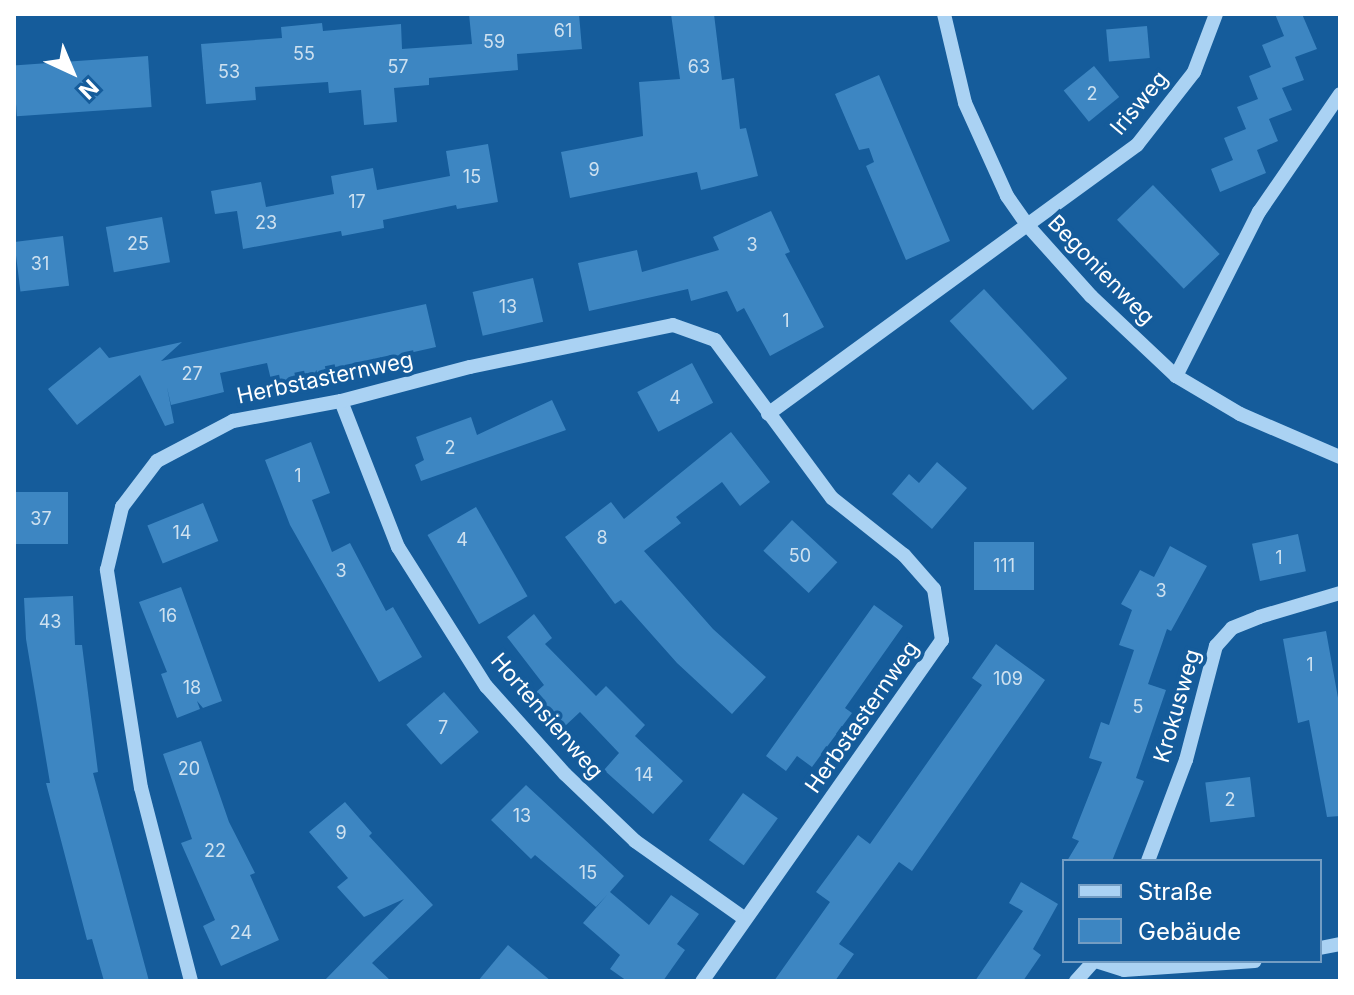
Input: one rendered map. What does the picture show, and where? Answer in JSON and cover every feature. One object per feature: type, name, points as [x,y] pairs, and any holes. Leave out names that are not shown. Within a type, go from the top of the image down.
[{"type":"street","name":"Begonienweg","points":[[944,14],[965,103],[1007,196],[1029,227],[1091,296],[1176,376],[1240,414],[1340,457]]},
{"type":"street","name":"Irisweg","points":[[1029,227],[1137,145],[1194,72],[1216,14]]},
{"type":"street","points":[[1176,376],[1259,212],[1340,94]]},
{"type":"street","points":[[768,414],[1029,227]]},
{"type":"street","name":"Herbstasternweg","points":[[191,981],[141,788],[107,570],[122,507],[157,461],[233,421],[341,401],[470,367],[673,325],[715,340],[832,498],[904,555],[934,589],[942,640],[702,981]]},
{"type":"street","name":"Hortensienweg","points":[[341,401],[398,547],[486,686],[565,774],[635,841],[745,919]]},
{"type":"street","name":"Krokusweg","points":[[1149,859],[1186,760],[1216,646],[1232,628],[1340,593]]},
{"type":"street","points":[[1076,981],[1093,963]]},
{"type":"street","points":[[1101,963],[1124,970],[1226,963]]},
{"type":"building","points":[[469,14],[579,14],[582,49],[517,54],[518,70],[429,78],[429,85],[394,88],[397,122],[364,125],[361,90],[329,93],[328,82],[255,87],[256,100],[206,104],[201,44],[282,38],[281,27],[322,23],[323,31],[401,24],[402,49],[472,44]]},
{"type":"building","points":[[671,14],[714,14],[722,80],[734,78],[740,129],[746,128],[758,176],[701,190],[697,172],[570,198],[561,152],[643,136],[639,82],[680,79]]},
{"type":"building","points":[[1275,14],[1302,14],[1317,49],[1295,57],[1304,80],[1282,88],[1292,110],[1269,119],[1278,141],[1257,150],[1266,173],[1220,192],[1211,169],[1233,160],[1224,138],[1246,129],[1237,107],[1258,99],[1249,76],[1271,67],[1262,45],[1284,36]]},
{"type":"building","points":[[1147,26],[1150,58],[1109,61],[1106,30]]},
{"type":"building","points":[[148,56],[152,107],[17,116],[14,65]]},
{"type":"building","points":[[1094,66],[1119,97],[1089,122],[1064,91]]},
{"type":"building","points":[[879,75],[950,241],[906,260],[866,166],[874,162],[869,148],[859,150],[835,94]]},
{"type":"building","points":[[488,144],[498,202],[457,209],[456,205],[383,220],[384,228],[342,236],[341,231],[243,249],[237,211],[215,214],[211,191],[261,182],[266,207],[334,194],[331,176],[373,168],[377,190],[450,176],[446,151]]},
{"type":"building","points":[[1153,185],[1220,254],[1184,289],[1117,220]]},
{"type":"building","points":[[771,211],[790,252],[785,254],[824,327],[770,356],[744,308],[737,312],[727,291],[691,301],[688,289],[589,311],[578,263],[637,250],[642,272],[719,250],[713,237]]},
{"type":"building","points":[[162,217],[170,262],[114,272],[106,227]]},
{"type":"building","points":[[63,236],[69,286],[20,292],[14,242]]},
{"type":"building","points":[[533,278],[543,322],[483,336],[473,292]]},
{"type":"building","points":[[984,289],[1067,378],[1033,410],[950,321]]},
{"type":"building","points":[[426,304],[436,347],[272,384],[267,363],[220,373],[224,392],[171,405],[167,387],[174,423],[165,426],[140,375],[77,425],[48,389],[100,347],[109,358],[182,342],[161,361]]},
{"type":"building","points":[[692,363],[713,403],[658,432],[637,392]]},
{"type":"building","points":[[552,400],[566,430],[421,481],[415,465],[424,460],[416,437],[471,417],[477,435]]},
{"type":"building","points":[[731,432],[770,482],[740,506],[722,482],[676,517],[681,523],[644,551],[713,629],[766,677],[732,714],[677,663],[621,600],[615,604],[565,537],[611,502],[624,519]]},
{"type":"building","points":[[311,442],[330,493],[312,500],[332,552],[350,543],[386,611],[393,607],[422,657],[379,682],[290,525],[265,460]]},
{"type":"building","points":[[937,462],[967,488],[932,529],[892,494],[909,474],[919,483]]},
{"type":"building","points":[[14,492],[68,492],[68,544],[14,544]]},
{"type":"building","points":[[203,503],[218,541],[163,563],[147,525]]},
{"type":"building","points":[[476,507],[528,596],[479,624],[428,535]]},
{"type":"building","points":[[792,520],[837,562],[809,593],[763,551]]},
{"type":"building","points":[[1298,534],[1306,571],[1260,581],[1252,544]]},
{"type":"building","points":[[974,542],[1034,542],[1034,590],[974,590]]},
{"type":"building","points":[[1170,546],[1207,566],[1171,631],[1167,629],[1148,684],[1166,690],[1136,778],[1144,781],[1113,859],[1068,859],[1079,841],[1072,838],[1102,762],[1089,758],[1101,722],[1109,725],[1134,650],[1119,645],[1132,610],[1121,604],[1140,570],[1154,577]]},
{"type":"building","points":[[181,587],[222,701],[203,708],[197,701],[200,709],[177,718],[161,674],[167,672],[139,602]]},
{"type":"building","points":[[73,596],[75,645],[82,645],[98,772],[93,773],[149,981],[104,981],[92,939],[87,940],[46,783],[50,783],[26,639],[24,598]]},
{"type":"building","points":[[874,605],[903,626],[845,708],[852,713],[812,767],[797,756],[786,771],[766,756]]},
{"type":"building","points":[[534,614],[552,638],[545,644],[596,696],[606,686],[645,725],[635,736],[683,781],[653,814],[604,770],[619,753],[580,712],[565,726],[534,694],[544,685],[507,637]]},
{"type":"building","points":[[1326,631],[1340,709],[1340,816],[1327,817],[1309,720],[1298,723],[1283,639]]},
{"type":"building","points":[[996,644],[1045,680],[912,871],[899,862],[839,944],[854,954],[835,981],[774,981],[830,902],[816,892],[858,835],[870,844],[982,685],[972,678]]},
{"type":"building","points":[[444,692],[479,732],[441,765],[406,725]]},
{"type":"building","points":[[201,741],[229,822],[255,873],[250,875],[279,940],[221,966],[203,926],[215,920],[181,843],[192,839],[163,754]]},
{"type":"building","points":[[1250,777],[1255,817],[1210,822],[1205,782]]},
{"type":"building","points":[[526,785],[624,876],[610,892],[649,925],[671,895],[699,914],[677,944],[685,950],[663,981],[627,981],[610,969],[620,955],[583,923],[607,895],[596,907],[535,855],[531,859],[491,820]]},
{"type":"building","points":[[743,793],[778,818],[744,865],[709,840]]},
{"type":"building","points":[[345,802],[372,833],[369,836],[433,905],[372,963],[391,981],[324,981],[404,899],[364,917],[337,887],[348,878],[309,832]]},
{"type":"building","points":[[1021,882],[1058,904],[1033,949],[1041,955],[1023,981],[975,981],[1023,911],[1009,903]]},
{"type":"building","points":[[508,945],[551,981],[478,981]]}]
